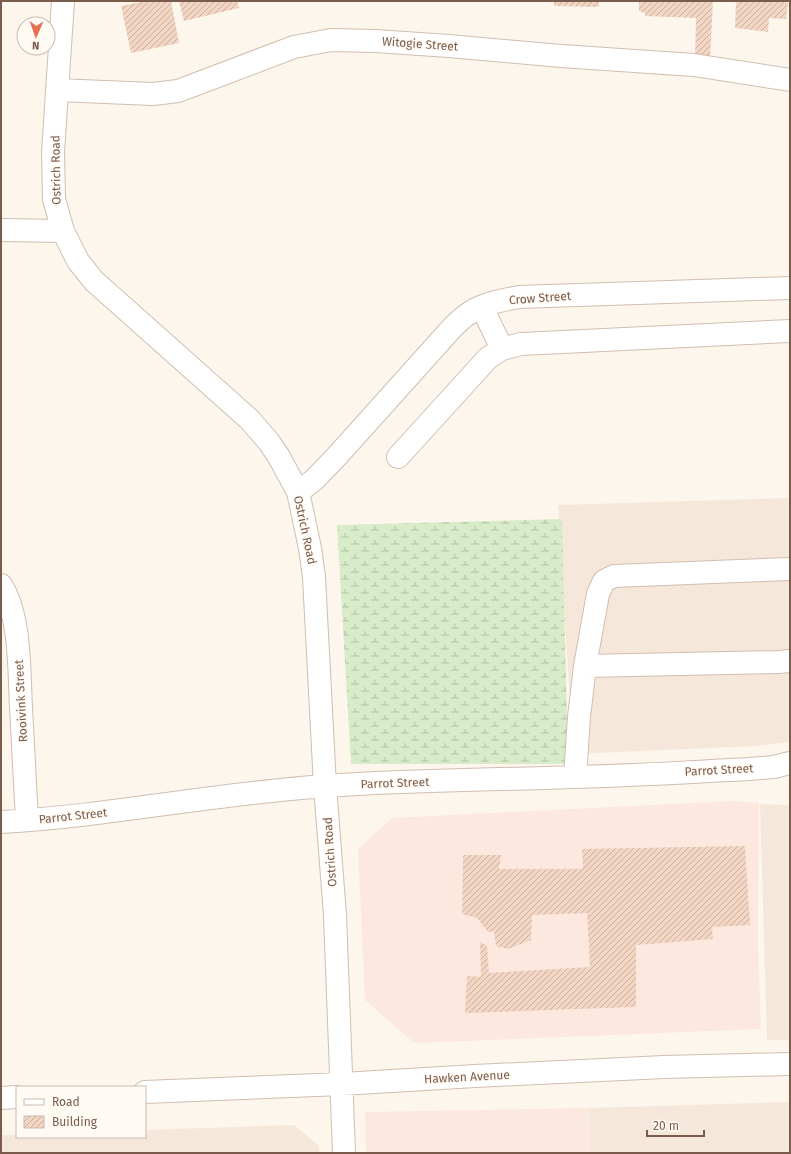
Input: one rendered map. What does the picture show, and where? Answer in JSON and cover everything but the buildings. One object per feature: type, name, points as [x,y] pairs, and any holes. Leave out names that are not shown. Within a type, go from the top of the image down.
[{"type":"street","name":"Ostrich Road","points":[[63,1],[53,152],[54,199],[63,231],[78,261],[94,281],[249,419],[279,456],[298,492],[310,548],[314,577],[335,915],[344,1153]]},
{"type":"street","name":"Witogie Street","points":[[57,90],[153,94],[178,91],[294,47],[332,40],[376,41],[449,46],[561,56],[694,65],[790,80]]},
{"type":"street","points":[[1,230],[63,231]]},
{"type":"street","name":"Crow Street","points":[[298,492],[314,480],[338,455],[452,328],[472,312],[482,307],[519,297],[790,288]]},
{"type":"street","points":[[482,307],[502,349]]},
{"type":"street","points":[[398,457],[488,358],[502,349],[521,344],[790,332]]},
{"type":"street","points":[[575,777],[579,717],[585,666],[598,594],[604,581],[614,576],[790,569]]},
{"type":"street","name":"Rooivink Street","points":[[1,585],[6,593],[14,623],[19,661],[27,820]]},
{"type":"street","points":[[585,666],[790,661]]},
{"type":"street","name":"Parrot Street","points":[[1,822],[72,817],[221,797],[326,786],[749,769],[774,767],[790,763]]},
{"type":"street","name":"Hawken Avenue","points":[[146,1092],[342,1084],[664,1067],[790,1064]]},
{"type":"street","points":[[1,1098],[16,1097]]},
{"type":"shaded area","points":[[790,498],[790,742],[756,746],[573,754],[558,505]]},
{"type":"shaded area","points":[[733,801],[759,803],[758,943],[761,1029],[414,1043],[365,1000],[358,849],[392,818]]},
{"type":"shaded area","points":[[760,804],[790,805],[790,1040],[767,1040]]},
{"type":"shaded area","points":[[790,1102],[790,1153],[590,1153],[588,1108]]},
{"type":"shaded area","points":[[588,1108],[590,1153],[366,1153],[365,1112]]},
{"type":"shaded area","points":[[294,1125],[319,1146],[319,1153],[1,1153],[1,1135],[16,1135],[16,1138],[146,1138],[146,1130]]},
{"type":"green space","points":[[562,519],[568,764],[351,764],[337,525]]}]
